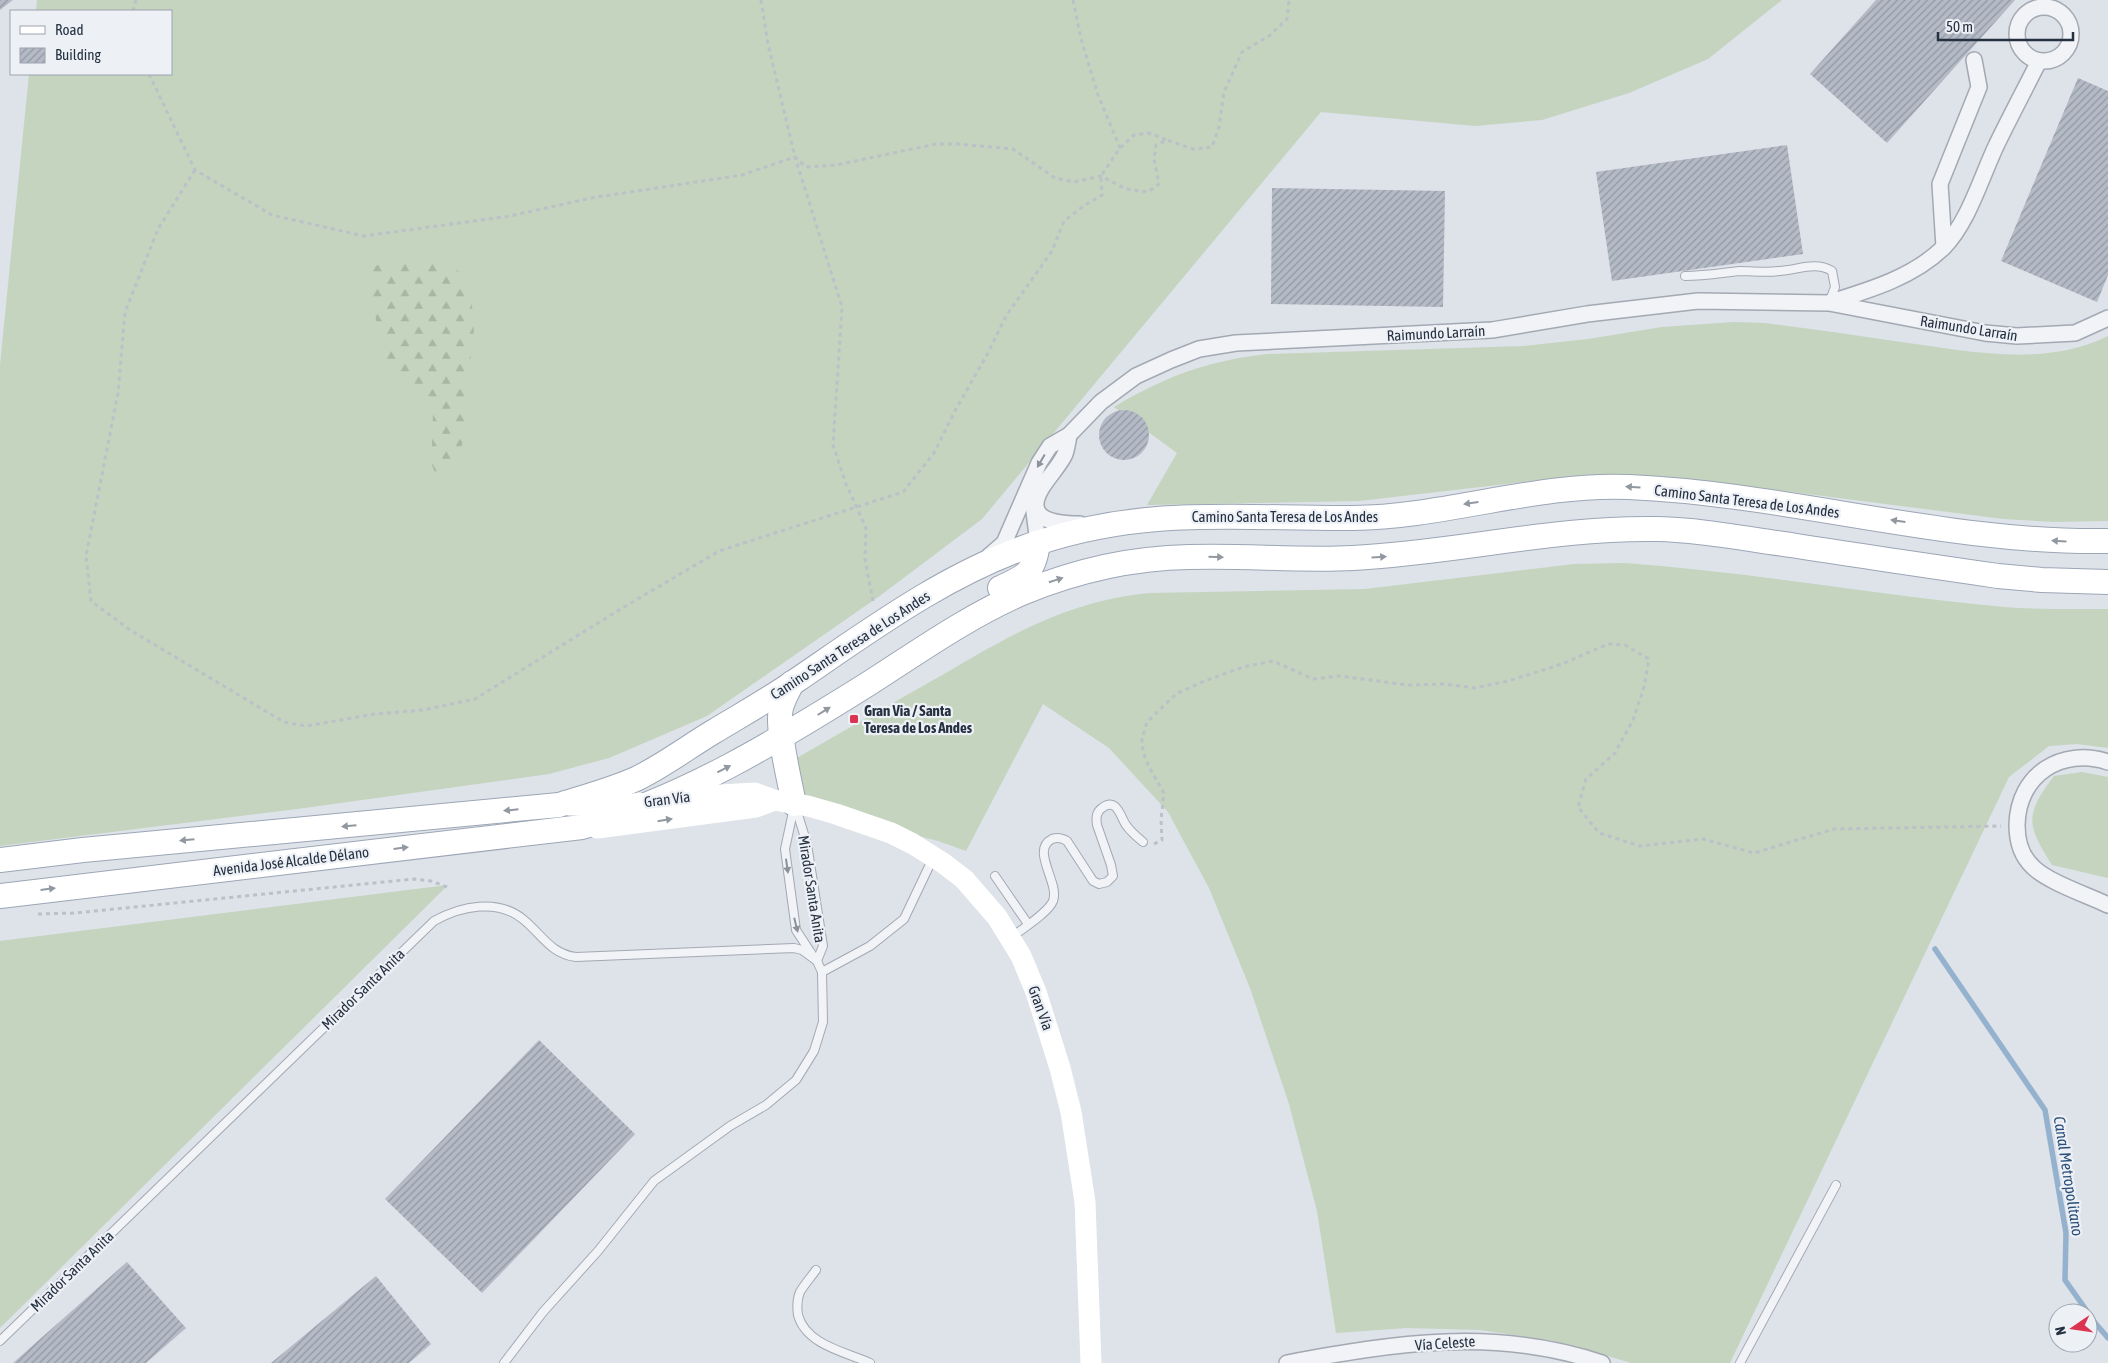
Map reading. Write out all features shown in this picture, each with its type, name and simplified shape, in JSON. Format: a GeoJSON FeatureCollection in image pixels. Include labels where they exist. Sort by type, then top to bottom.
{"type":"FeatureCollection","features":[{"type":"Feature","properties":{"kind":"main road","name":"Camino Santa Teresa de Los Andes"},"geometry":{"type":"LineString","coordinates":[[559,805],[606,791],[640,777],[792,683],[876,625],[972,570],[1038,543],[1109,524],[1142,519],[1185,516],[1360,518],[1421,512],[1569,489],[1627,487],[1703,492],[1996,536],[2078,542],[2108,541]]}},
{"type":"Feature","properties":{"kind":"main road"},"geometry":{"type":"LineString","coordinates":[[582,827],[624,815],[665,798],[783,737],[966,622],[1023,593],[1084,572],[1151,559],[1202,556],[1302,560],[1352,558],[1450,550],[1552,534],[1659,529],[1712,534],[1998,576],[2042,580],[2108,582]]}},
{"type":"Feature","properties":{"kind":"main road"},"geometry":{"type":"LineString","coordinates":[[868,683],[904,645],[925,628],[951,612],[1024,577],[1032,569],[1038,543]]}},
{"type":"Feature","properties":{"kind":"main road"},"geometry":{"type":"LineString","coordinates":[[784,802],[783,737],[780,709],[792,683]]}},
{"type":"Feature","properties":{"kind":"main road","name":"Gran Vía"},"geometry":{"type":"LineString","coordinates":[[559,805],[621,806],[665,798],[755,793],[784,802],[827,811],[891,833],[934,856],[964,879],[981,897],[1011,938],[1021,956],[1049,1030],[1071,1112],[1085,1202],[1091,1363]]}},
{"type":"Feature","properties":{"kind":"main road","name":"Gran Vía"},"geometry":{"type":"LineString","coordinates":[[582,827],[603,828],[784,802]]}},
{"type":"Feature","properties":{"kind":"main road","name":"Avenida José Alcalde Délano"},"geometry":{"type":"LineString","coordinates":[[0,860],[83,850],[559,805]]}},
{"type":"Feature","properties":{"kind":"main road","name":"Avenida José Alcalde Délano"},"geometry":{"type":"LineString","coordinates":[[0,896],[582,827]]}},
{"type":"Feature","properties":{"kind":"street"},"geometry":{"type":"LineString","coordinates":[[1944,247],[1940,184],[1979,87],[1974,60]]}},
{"type":"Feature","properties":{"kind":"street","name":"Raimundo Larraín"},"geometry":{"type":"LineString","coordinates":[[1829,303],[1864,292],[1899,277],[1932,257],[1944,247],[1959,228],[1996,146],[2040,61]]}},
{"type":"Feature","properties":{"kind":"street","name":"Raimundo Larraín"},"geometry":{"type":"LineString","coordinates":[[972,570],[1004,543],[1039,463],[1050,446],[1069,435],[1101,402],[1136,376],[1199,349],[1236,343],[1492,330],[1587,314],[1698,301],[1829,303],[1985,333],[2017,336],[2075,333],[2108,318]]}},
{"type":"Feature","properties":{"kind":"street","name":"Raimundo Larraín"},"geometry":{"type":"LineString","coordinates":[[1038,543],[1033,504],[1041,488],[1065,454],[1069,435]]}},
{"type":"Feature","properties":{"kind":"street"},"geometry":{"type":"LineString","coordinates":[[1041,488],[1037,502],[1038,510],[1048,522],[1063,525],[1109,524]]}},
{"type":"Feature","properties":{"kind":"street"},"geometry":{"type":"LineString","coordinates":[[2108,762],[2079,757],[2068,758],[2047,767],[2030,784],[2023,796],[2017,815],[2017,826],[2022,851],[2032,866],[2048,877],[2108,905]]}},
{"type":"Feature","properties":{"kind":"street","name":"Vía Celeste"},"geometry":{"type":"LineString","coordinates":[[1287,1363],[1334,1354],[1426,1343],[1476,1340],[1539,1346],[1602,1363]]}},
{"type":"Feature","properties":{"kind":"lane"},"geometry":{"type":"LineString","coordinates":[[1685,276],[1740,272],[1779,272],[1812,266],[1824,266],[1832,271],[1835,287],[1829,303]]}},
{"type":"Feature","properties":{"kind":"lane","name":"Mirador Santa Anita"},"geometry":{"type":"LineString","coordinates":[[784,802],[807,844],[823,946],[817,962]]}},
{"type":"Feature","properties":{"kind":"lane","name":"Mirador Santa Anita"},"geometry":{"type":"LineString","coordinates":[[504,1363],[542,1312],[598,1251],[654,1181],[730,1126],[766,1105],[796,1080],[814,1051],[823,1022],[822,972],[796,930],[785,849],[784,802]]}},
{"type":"Feature","properties":{"kind":"lane"},"geometry":{"type":"LineString","coordinates":[[1011,938],[1053,902],[1055,892],[1044,858],[1044,849],[1046,844],[1053,838],[1062,838],[1067,841],[1093,880],[1099,884],[1107,882],[1113,876],[1096,819],[1100,809],[1107,805],[1114,805],[1120,809],[1126,824],[1143,842]]}},
{"type":"Feature","properties":{"kind":"lane"},"geometry":{"type":"LineString","coordinates":[[822,972],[870,946],[904,919],[934,856]]}},
{"type":"Feature","properties":{"kind":"lane"},"geometry":{"type":"LineString","coordinates":[[996,876],[1028,924]]}},
{"type":"Feature","properties":{"kind":"lane","name":"Mirador Santa Anita"},"geometry":{"type":"LineString","coordinates":[[0,1341],[434,921],[450,912],[472,906],[502,909],[525,920],[555,951],[565,956],[610,956],[794,948],[802,950],[817,962]]}},
{"type":"Feature","properties":{"kind":"lane"},"geometry":{"type":"LineString","coordinates":[[1740,1363],[1836,1185]]}},
{"type":"Feature","properties":{"kind":"lane"},"geometry":{"type":"LineString","coordinates":[[816,1270],[800,1293],[798,1302],[797,1310],[804,1328],[818,1341],[870,1363]]}},
{"type":"Feature","properties":{"kind":"path"},"geometry":{"type":"LineString","coordinates":[[761,0],[768,44],[795,157],[842,307],[833,445],[846,484],[866,528],[866,560],[873,600]]}},
{"type":"Feature","properties":{"kind":"path"},"geometry":{"type":"LineString","coordinates":[[1073,0],[1081,39],[1098,95],[1120,148]]}},
{"type":"Feature","properties":{"kind":"path"},"geometry":{"type":"LineString","coordinates":[[195,170],[158,229],[124,312],[118,393],[86,556],[91,601],[130,630],[284,722],[306,726],[375,714],[423,710],[475,699],[618,610],[719,551],[903,492],[934,453],[1006,316],[1052,251],[1064,221],[1102,195],[1101,176],[1120,148],[1134,135],[1149,133],[1193,148],[1212,147],[1219,127],[1224,92],[1242,52],[1269,36],[1287,19],[1289,0]]}},
{"type":"Feature","properties":{"kind":"path"},"geometry":{"type":"LineString","coordinates":[[149,75],[195,170],[272,214],[364,236],[510,216],[591,198],[742,175],[795,157]]}},
{"type":"Feature","properties":{"kind":"path"},"geometry":{"type":"LineString","coordinates":[[795,157],[806,166],[836,164],[936,144],[1013,149],[1055,178],[1074,182],[1101,176],[1126,189],[1148,192],[1159,184],[1154,159],[1156,145],[1166,140]]}},
{"type":"Feature","properties":{"kind":"path"},"geometry":{"type":"LineString","coordinates":[[1143,842],[1156,844],[1162,840],[1161,820],[1164,793],[1143,752],[1142,739],[1147,722],[1176,694],[1202,682],[1243,667],[1273,661],[1313,679],[1340,676],[1408,684],[1445,684],[1475,688],[1508,681],[1562,664],[1608,644],[1625,645],[1649,659],[1644,687],[1633,720],[1615,753],[1586,779],[1578,807],[1599,833],[1640,846],[1703,839],[1754,853],[1834,828],[2017,826]]}},
{"type":"Feature","properties":{"kind":"path"},"geometry":{"type":"LineString","coordinates":[[37,914],[76,913],[414,879],[431,881],[447,887]]}},
{"type":"Feature","properties":{"kind":"green space"},"geometry":{"type":"Polygon","coordinates":[[[37,0],[1782,0],[1708,59],[1629,93],[1542,120],[1475,126],[1321,112],[982,519],[881,595],[707,716],[609,758],[549,774],[297,809],[0,846],[0,365],[29,75],[172,75],[172,10],[36,10],[37,0]]]}},
{"type":"Feature","properties":{"kind":"green space"},"geometry":{"type":"Polygon","coordinates":[[[392,259],[422,259],[465,273],[471,294],[474,328],[467,392],[468,422],[455,471],[436,475],[430,460],[433,412],[419,393],[388,369],[376,320],[368,269],[392,259]]]}},
{"type":"Feature","properties":{"kind":"green space"},"geometry":{"type":"Polygon","coordinates":[[[1734,322],[1765,323],[1953,349],[2006,354],[2058,352],[2083,346],[2108,336],[2108,521],[2055,522],[2003,519],[1705,481],[1627,475],[1568,477],[1359,501],[1147,505],[1177,453],[1114,407],[1169,378],[1206,366],[1245,357],[1267,354],[1524,346],[1588,339],[1662,327],[1734,322]]]}},
{"type":"Feature","properties":{"kind":"green space"},"geometry":{"type":"Polygon","coordinates":[[[1625,563],[1718,572],[1994,606],[2037,609],[2108,609],[2108,748],[2077,744],[2049,746],[2009,777],[1730,1363],[1631,1363],[1548,1340],[1480,1330],[1407,1328],[1336,1333],[1317,1211],[1289,1104],[1250,988],[1209,888],[1168,812],[1109,748],[1043,704],[966,851],[938,841],[800,805],[795,759],[1013,635],[1038,623],[1091,604],[1120,597],[1150,593],[1365,589],[1574,564],[1625,563]]]}},
{"type":"Feature","properties":{"kind":"green space"},"geometry":{"type":"Polygon","coordinates":[[[2082,772],[2108,777],[2108,878],[2052,865],[2037,840],[2034,829],[2032,820],[2034,810],[2038,800],[2054,776],[2082,772]]]}},
{"type":"Feature","properties":{"kind":"green space"},"geometry":{"type":"Polygon","coordinates":[[[448,885],[0,1328],[0,941],[448,885]]]}},
{"type":"Feature","properties":{"kind":"building"},"geometry":{"type":"Polygon","coordinates":[[[0,0],[13,0],[0,10],[0,0]]]}},
{"type":"Feature","properties":{"kind":"building"},"geometry":{"type":"Polygon","coordinates":[[[1876,0],[2015,0],[1887,143],[1810,74],[1876,0]]]}},
{"type":"Feature","properties":{"kind":"building"},"geometry":{"type":"Polygon","coordinates":[[[2078,78],[2108,91],[2108,275],[2097,302],[2001,261],[2078,78]]]}},
{"type":"Feature","properties":{"kind":"building"},"geometry":{"type":"Polygon","coordinates":[[[1787,145],[1803,254],[1612,281],[1596,172],[1787,145]]]}},
{"type":"Feature","properties":{"kind":"building"},"geometry":{"type":"Polygon","coordinates":[[[1272,188],[1445,191],[1443,307],[1271,304],[1272,188]]]}},
{"type":"Feature","properties":{"kind":"building"},"geometry":{"type":"Polygon","coordinates":[[[1124,410],[1134,412],[1142,417],[1147,425],[1149,435],[1147,445],[1142,453],[1134,458],[1124,460],[1114,458],[1106,453],[1101,445],[1099,435],[1101,425],[1106,417],[1114,412],[1124,410]]]}},
{"type":"Feature","properties":{"kind":"building"},"geometry":{"type":"Polygon","coordinates":[[[539,1040],[635,1134],[482,1293],[385,1199],[539,1040]]]}},
{"type":"Feature","properties":{"kind":"building"},"geometry":{"type":"Polygon","coordinates":[[[127,1262],[186,1328],[146,1363],[13,1363],[127,1262]]]}},
{"type":"Feature","properties":{"kind":"building"},"geometry":{"type":"Polygon","coordinates":[[[376,1276],[431,1344],[409,1363],[271,1363],[376,1276]]]}},
{"type":"Feature","properties":{"kind":"waterway","name":"Canal Metropolitano"},"geometry":{"type":"LineString","coordinates":[[1935,949],[2045,1110],[2066,1233],[2065,1280],[2108,1338]]}},
{"type":"Feature","properties":{"kind":"place","name":"Gran Via / Santa Teresa de Los Andes"},"geometry":{"type":"Point","coordinates":[854,719]}}]}
